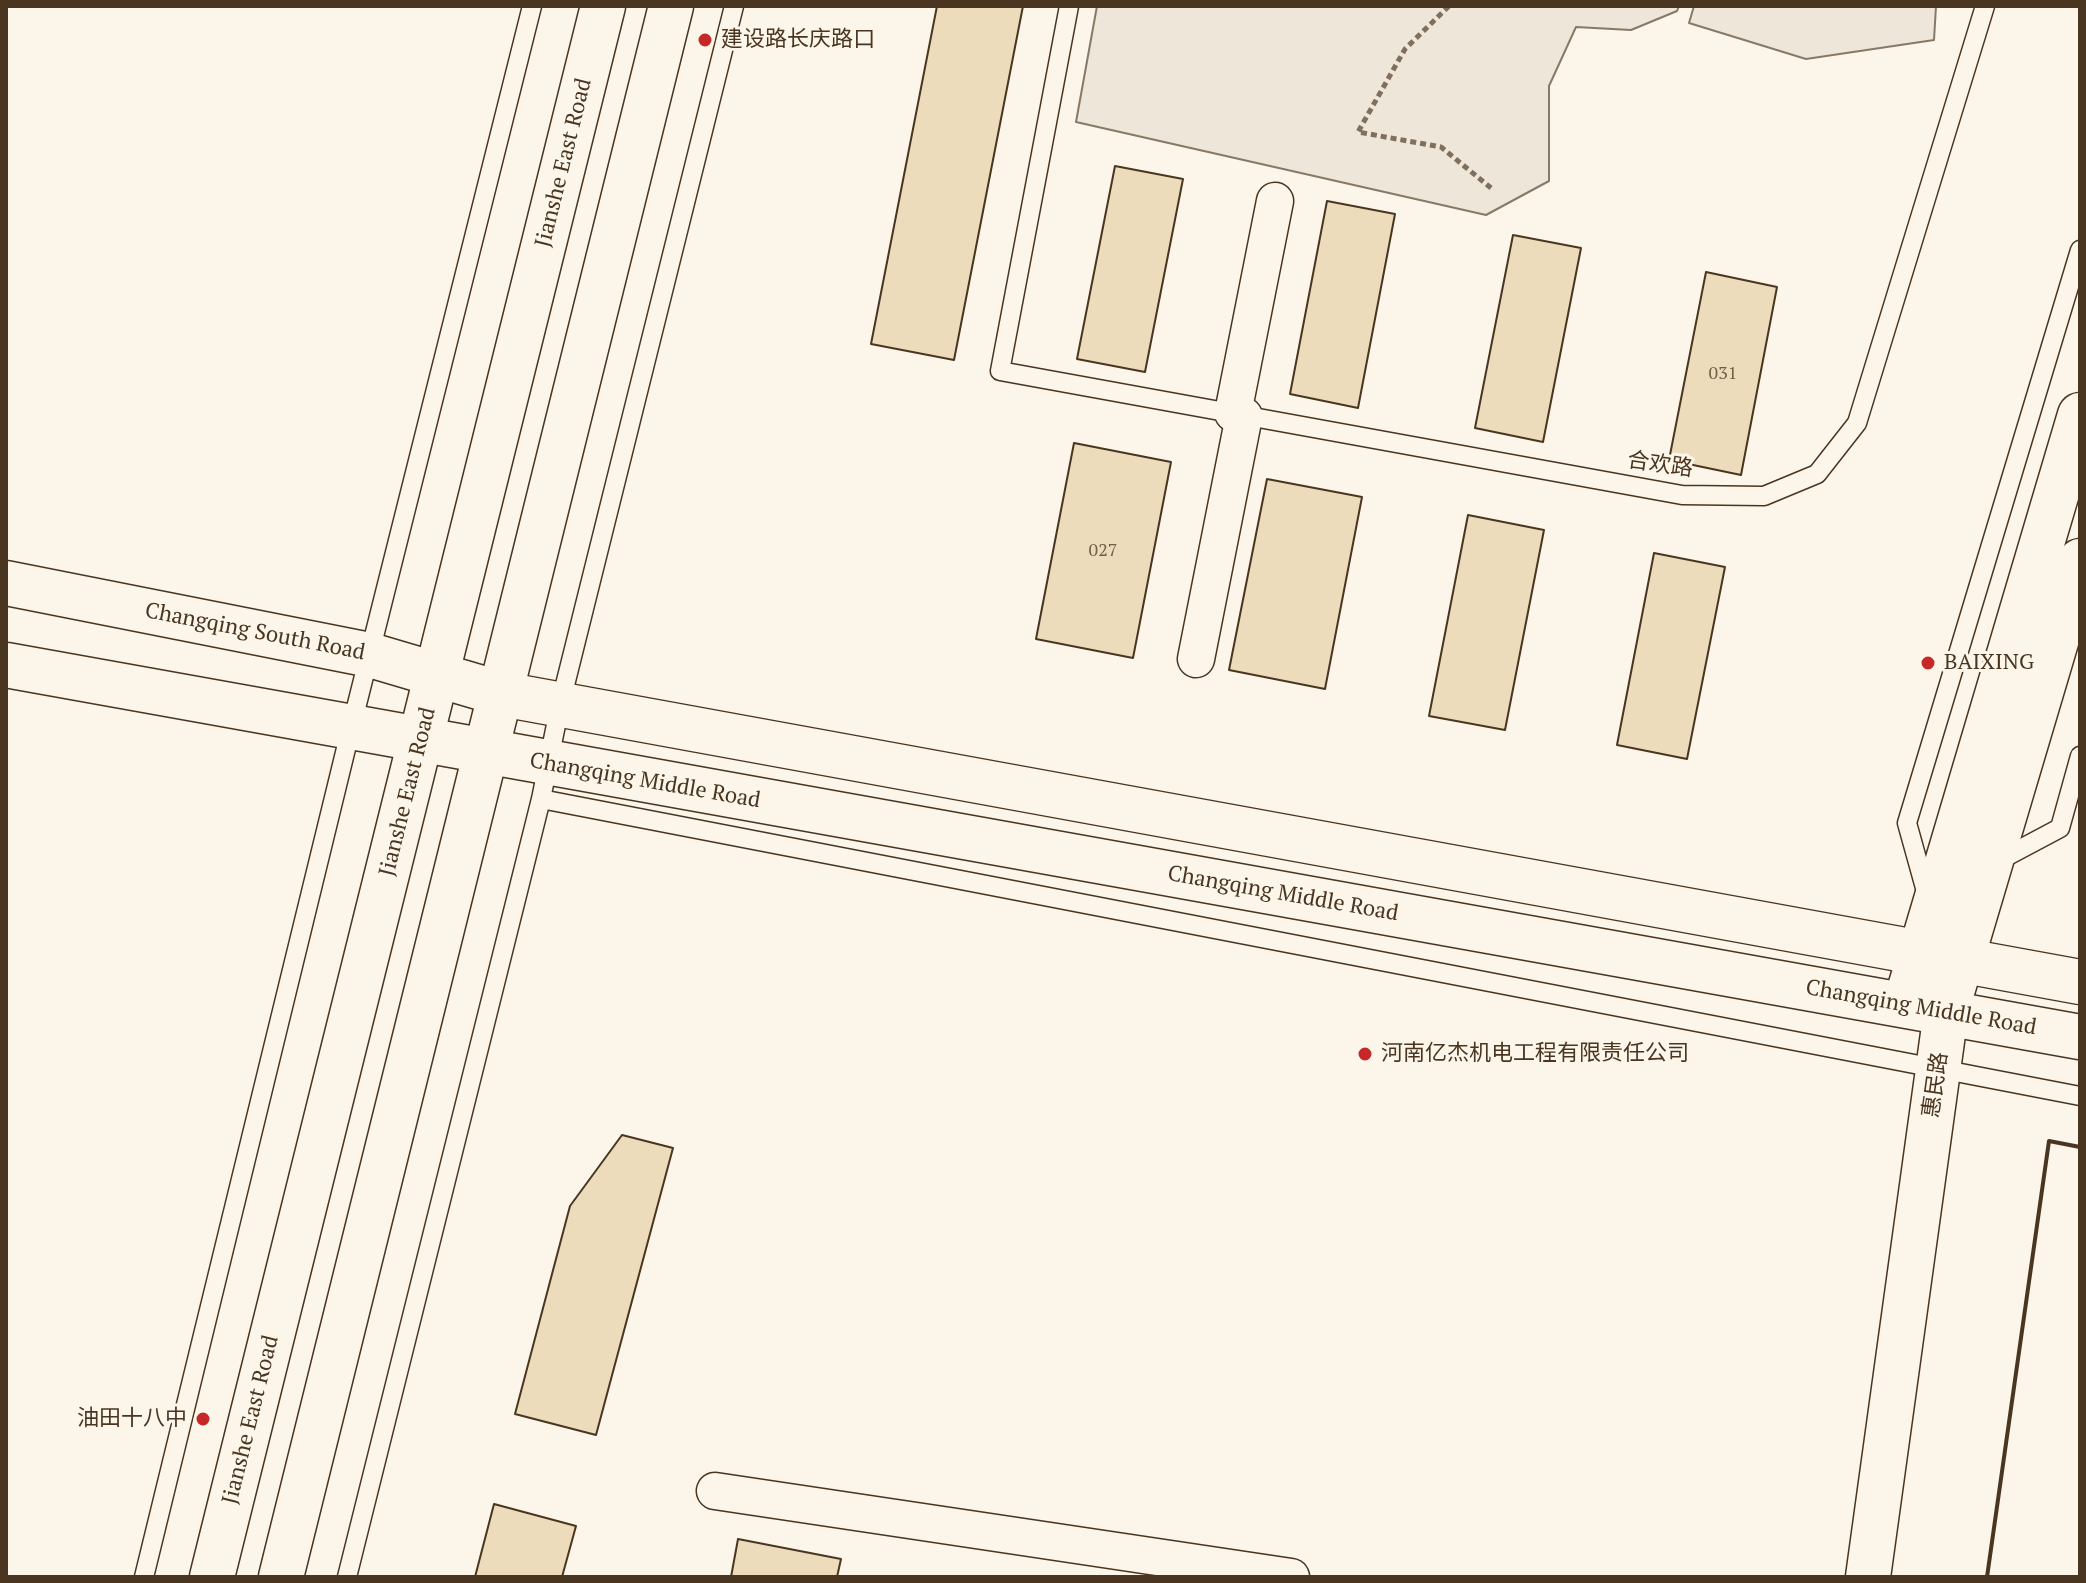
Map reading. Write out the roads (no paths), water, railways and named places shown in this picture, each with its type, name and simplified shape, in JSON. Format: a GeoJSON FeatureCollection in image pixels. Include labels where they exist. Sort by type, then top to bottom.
{"type":"FeatureCollection","features":[{"type":"Feature","properties":{"kind":"main road","name":"Jianshe East Road"},"geometry":{"type":"LineString","coordinates":[[212,1577],[603,6]]}},
{"type":"Feature","properties":{"kind":"main road"},"geometry":{"type":"LineString","coordinates":[[281,1577],[671,6]]}},
{"type":"Feature","properties":{"kind":"main road","name":"惠民路"},"geometry":{"type":"LineString","coordinates":[[1868,1577],[1938,1069],[1926,1009],[1939,942],[2080,415]]}},
{"type":"Feature","properties":{"kind":"main road","name":"惠民路"},"geometry":{"type":"LineString","coordinates":[[1939,942],[1990,865],[2080,561]]}},
{"type":"Feature","properties":{"kind":"main road","name":"Changqing South Road"},"geometry":{"type":"LineString","coordinates":[[6,583],[370,655],[502,694]]}},
{"type":"Feature","properties":{"kind":"main road"},"geometry":{"type":"LineString","coordinates":[[6,665],[487,752]]}},
{"type":"Feature","properties":{"kind":"main road"},"geometry":{"type":"LineString","coordinates":[[502,694],[1939,942],[2080,982]]}},
{"type":"Feature","properties":{"kind":"main road","name":"Changqing Middle Road"},"geometry":{"type":"LineString","coordinates":[[487,752],[544,781],[2080,1037]]}},
{"type":"Feature","properties":{"kind":"street"},"geometry":{"type":"LineString","coordinates":[[1196,659],[1275,201]]}},
{"type":"Feature","properties":{"kind":"street"},"geometry":{"type":"LineString","coordinates":[[715,1491],[1291,1577]]}},
{"type":"Feature","properties":{"kind":"lane"},"geometry":{"type":"LineString","coordinates":[[144,1577],[351,728],[532,6]]}},
{"type":"Feature","properties":{"kind":"lane"},"geometry":{"type":"LineString","coordinates":[[347,1577],[734,6]]}},
{"type":"Feature","properties":{"kind":"lane","name":"合欢路"},"geometry":{"type":"LineString","coordinates":[[1069,6],[1000,371],[1682,495],[1764,496],[1817,474],[1857,423],[1985,6]]}},
{"type":"Feature","properties":{"kind":"lane"},"geometry":{"type":"LineString","coordinates":[[1939,942],[1907,823],[2080,250]]}},
{"type":"Feature","properties":{"kind":"lane"},"geometry":{"type":"LineString","coordinates":[[1990,865],[2060,828],[2080,756]]}},
{"type":"Feature","properties":{"kind":"lane"},"geometry":{"type":"LineString","coordinates":[[544,781],[2080,1096]]}},
{"type":"Feature","properties":{"kind":"place","name":"建设路长庆路口"},"geometry":{"type":"Point","coordinates":[705,40]}},
{"type":"Feature","properties":{"kind":"place","name":"BAIXING"},"geometry":{"type":"Point","coordinates":[1928,663]}},
{"type":"Feature","properties":{"kind":"place","name":"河南亿杰机电工程有限责任公司"},"geometry":{"type":"Point","coordinates":[1365,1054]}},
{"type":"Feature","properties":{"kind":"place","name":"油田十八中"},"geometry":{"type":"Point","coordinates":[203,1419]}}]}
